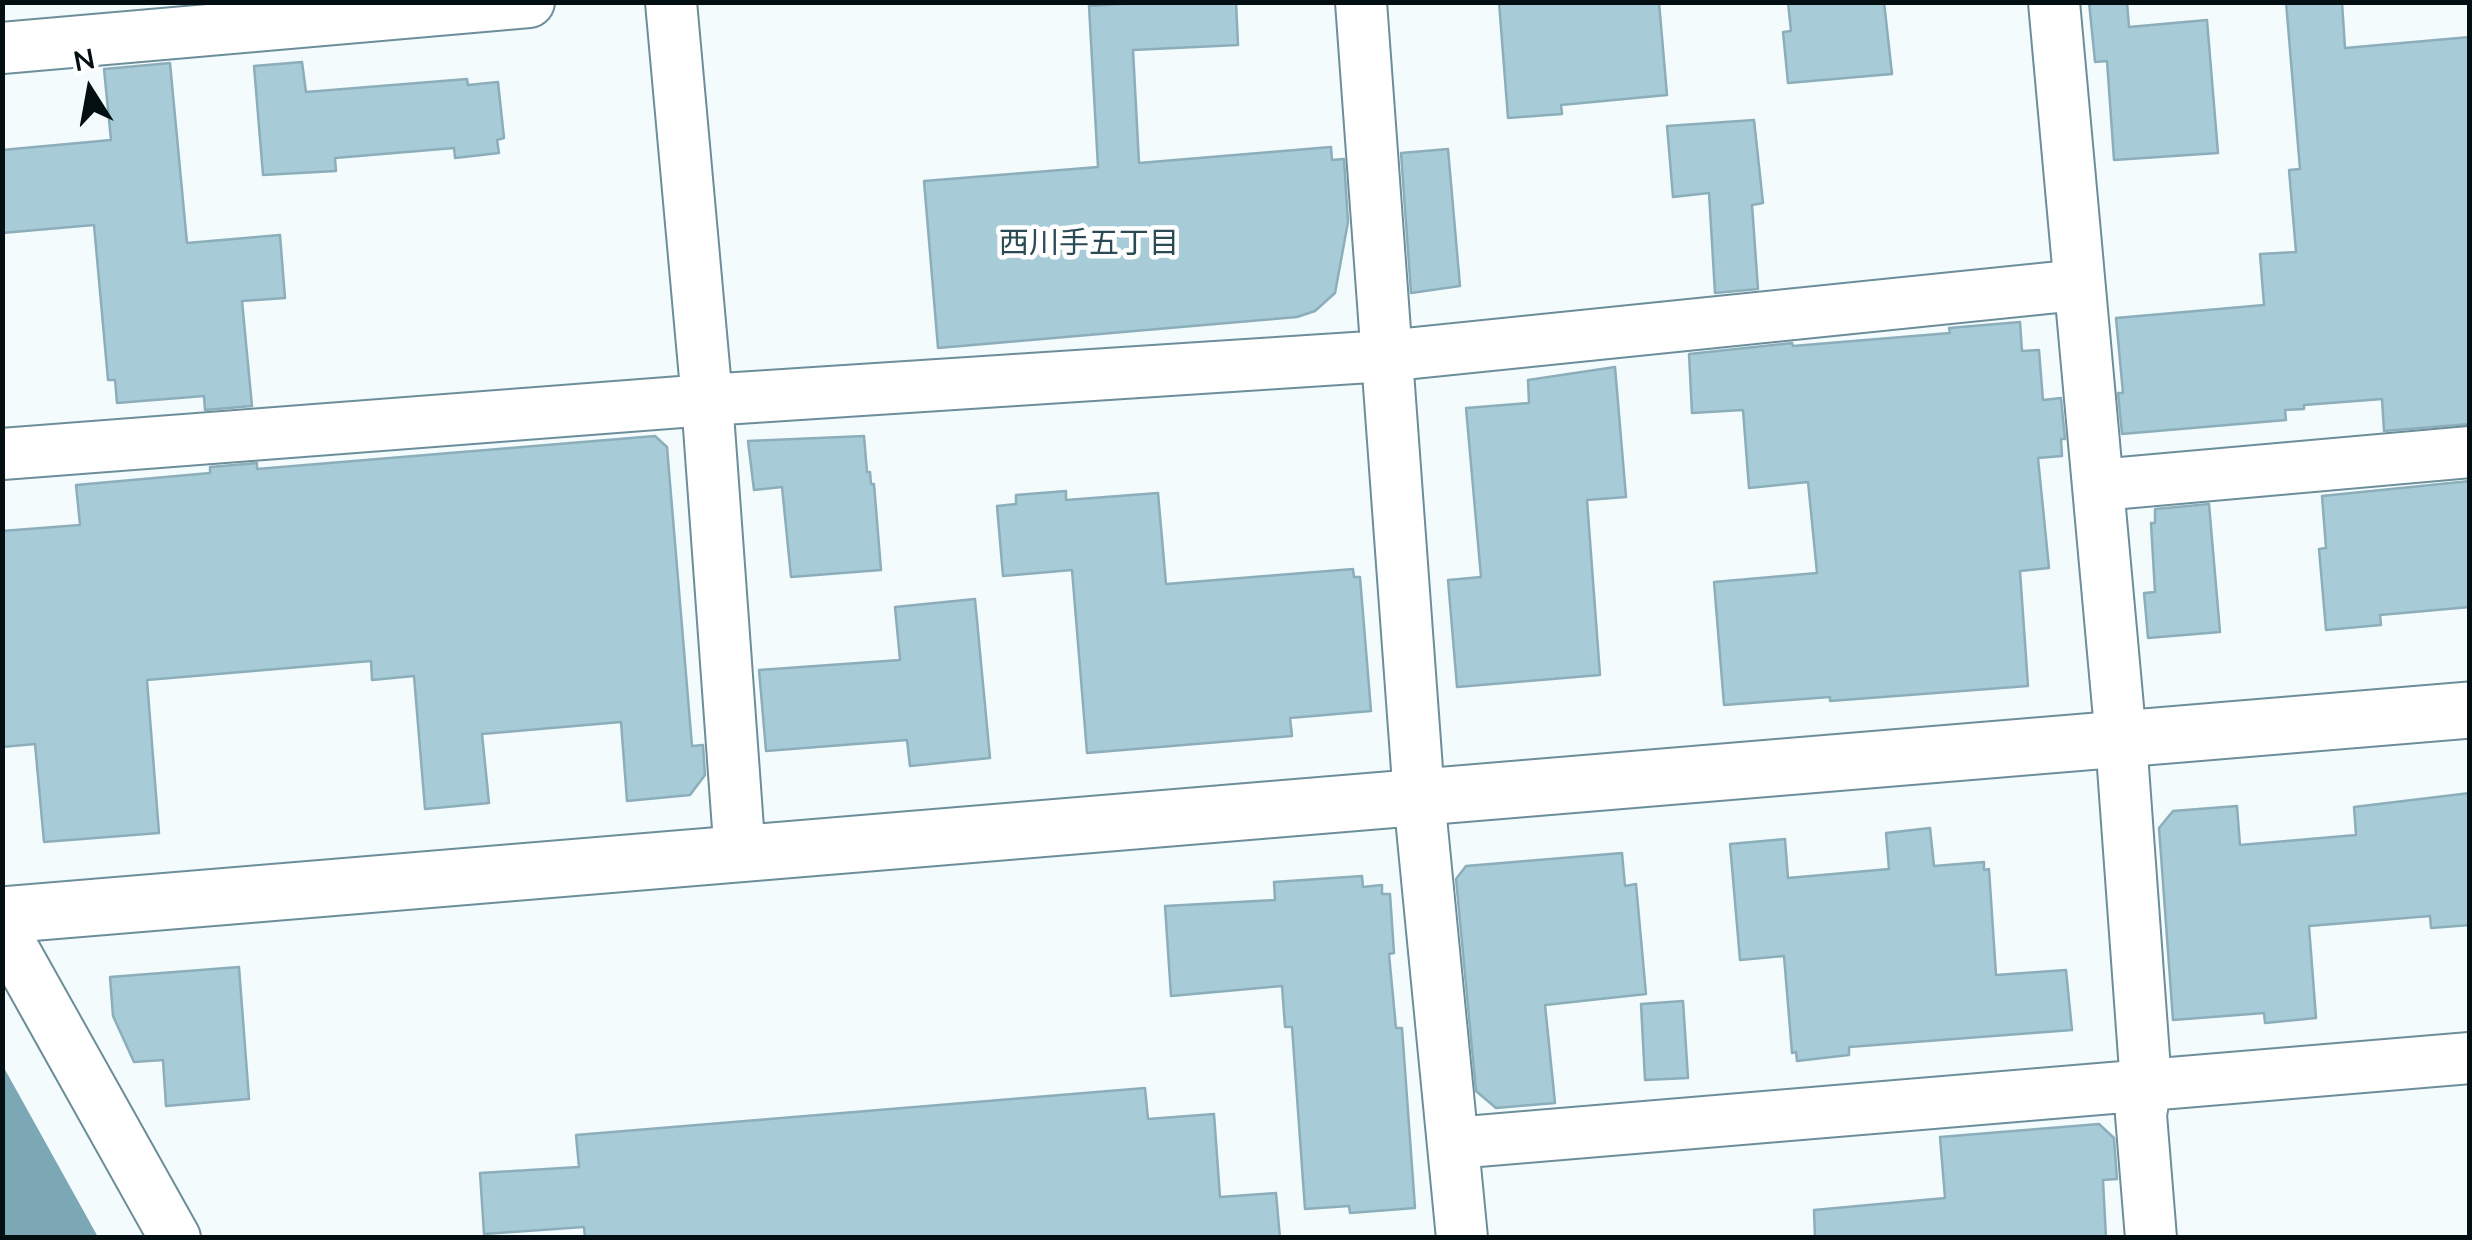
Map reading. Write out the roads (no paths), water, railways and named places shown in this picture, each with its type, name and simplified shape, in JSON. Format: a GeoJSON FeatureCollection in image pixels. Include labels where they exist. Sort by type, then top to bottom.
{"type":"FeatureCollection","features":[{"type":"Feature","properties":{"kind":"street"},"geometry":{"type":"LineString","coordinates":[[2,48],[529,2]]}},
{"type":"Feature","properties":{"kind":"street"},"geometry":{"type":"LineString","coordinates":[[671,2],[708,400],[740,856]]}},
{"type":"Feature","properties":{"kind":"street"},"geometry":{"type":"LineString","coordinates":[[1362,2],[1419,797],[1462,1238]]}},
{"type":"Feature","properties":{"kind":"street"},"geometry":{"type":"LineString","coordinates":[[2054,2],[2121,740],[2146,1084],[2141,1115],[2151,1238]]}},
{"type":"Feature","properties":{"kind":"street"},"geometry":{"type":"LineString","coordinates":[[2,454],[708,400],[1385,356],[2078,285]]}},
{"type":"Feature","properties":{"kind":"street"},"geometry":{"type":"LineString","coordinates":[[2099,486],[2470,452]]}},
{"type":"Feature","properties":{"kind":"street"},"geometry":{"type":"LineString","coordinates":[[2,915],[2470,710]]}},
{"type":"Feature","properties":{"kind":"street"},"geometry":{"type":"LineString","coordinates":[[2,929],[175,1238]]}},
{"type":"Feature","properties":{"kind":"street"},"geometry":{"type":"LineString","coordinates":[[1454,1143],[2470,1058]]}},
{"type":"Feature","properties":{"kind":"water"},"geometry":{"type":"Polygon","coordinates":[[[3,1066],[98,1237],[3,1237],[3,1066]]]}},
{"type":"Feature","properties":{"kind":"district","name":"西川手五丁目"},"geometry":{"type":"Point","coordinates":[1089,246]}}]}
